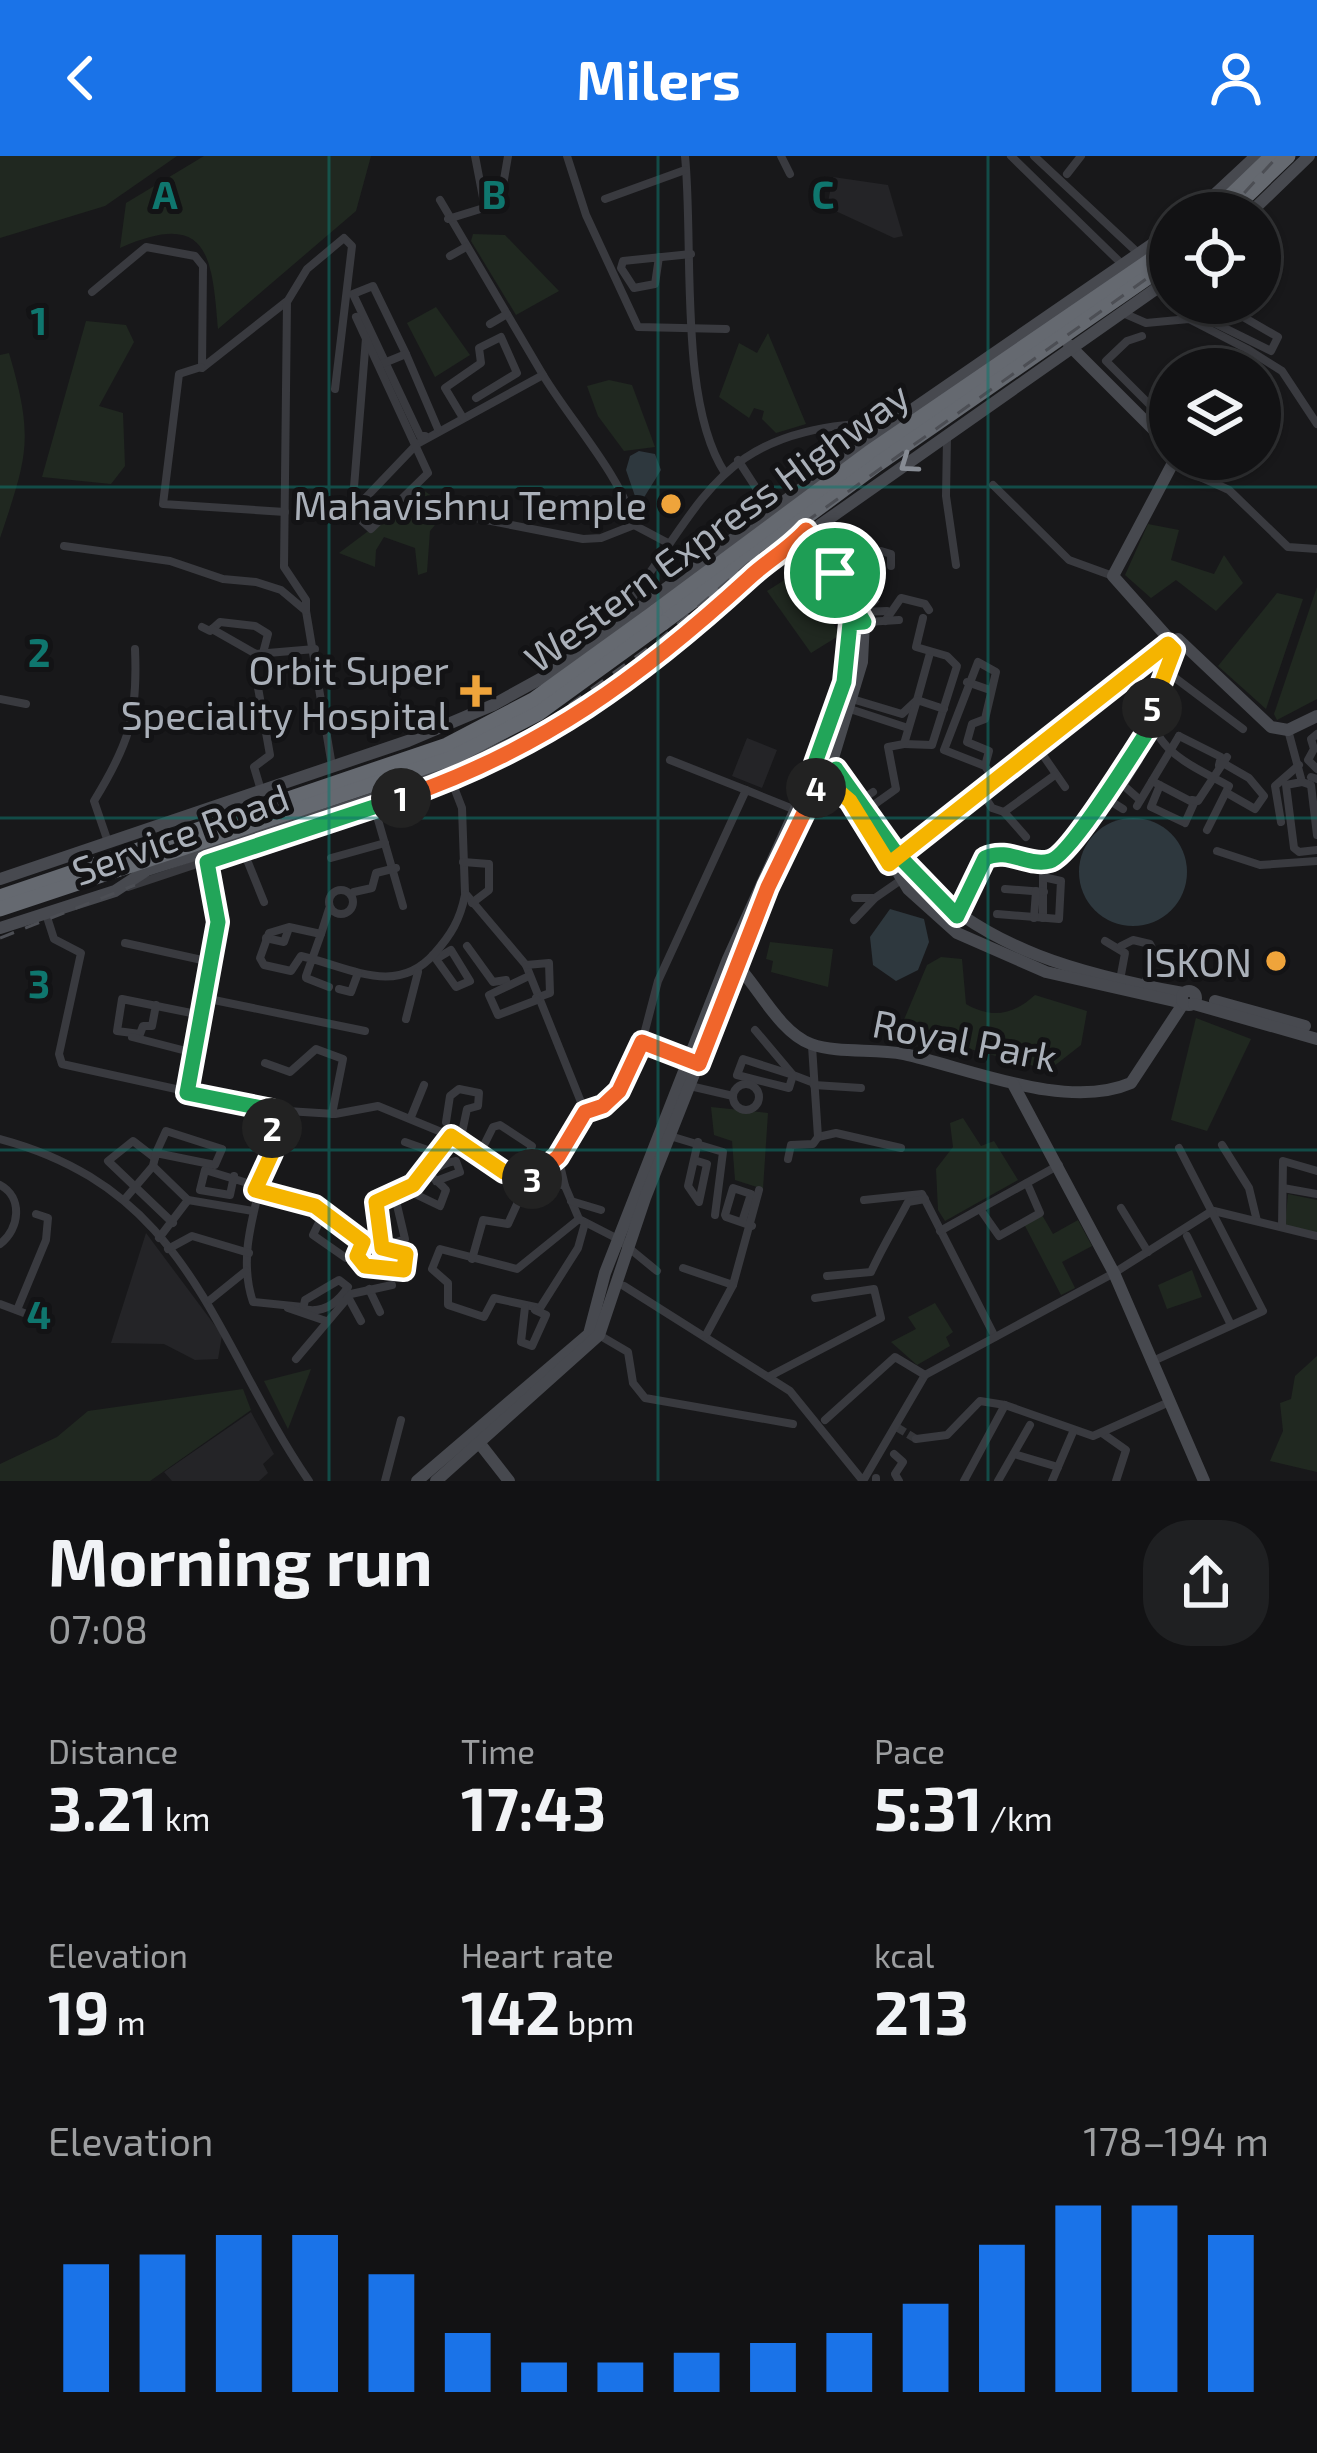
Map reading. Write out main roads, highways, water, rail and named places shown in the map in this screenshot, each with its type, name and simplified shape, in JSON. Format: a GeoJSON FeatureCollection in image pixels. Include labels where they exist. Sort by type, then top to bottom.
{"type":"FeatureCollection","features":[{"type":"Feature","properties":{"kind":"highway"},"geometry":{"type":"LineString","coordinates":[[1235,192],[1272,156]]}},
{"type":"Feature","properties":{"kind":"highway"},"geometry":{"type":"LineString","coordinates":[[1251,192],[1288,156]]}},
{"type":"Feature","properties":{"kind":"highway","name":"Western Express Highway"},"geometry":{"type":"LineString","coordinates":[[791,525],[1062,337],[1128,270],[1149,257]]}},
{"type":"Feature","properties":{"kind":"highway","name":"Western Express Highway"},"geometry":{"type":"LineString","coordinates":[[0,897],[447,746],[533,700],[1149,277]]}},
{"type":"Feature","properties":{"kind":"highway","name":"Western Express Highway"},"geometry":{"type":"LineString","coordinates":[[0,910],[452,758],[539,713],[659,617]]}},
{"type":"Feature","properties":{"kind":"main road"},"geometry":{"type":"LineString","coordinates":[[1272,192],[1309,156]]}},
{"type":"Feature","properties":{"kind":"main road"},"geometry":{"type":"LineString","coordinates":[[1216,192],[1251,158]]}},
{"type":"Feature","properties":{"kind":"main road"},"geometry":{"type":"LineString","coordinates":[[1144,259],[1149,254]]}},
{"type":"Feature","properties":{"kind":"main road"},"geometry":{"type":"LineString","coordinates":[[0,879],[260,787],[409,741],[550,673],[607,633],[791,525],[894,422],[1128,270]]}},
{"type":"Feature","properties":{"kind":"main road"},"geometry":{"type":"LineString","coordinates":[[815,545],[820,525],[947,436],[1062,337],[1123,313],[1149,294]]}},
{"type":"Feature","properties":{"kind":"main road"},"geometry":{"type":"LineString","coordinates":[[1062,337],[1133,399],[1149,419]]}},
{"type":"Feature","properties":{"kind":"main road"},"geometry":{"type":"LineString","coordinates":[[1164,480],[1113,576],[1173,645],[1271,727],[1288,730],[1313,718]]}},
{"type":"Feature","properties":{"kind":"main road"},"geometry":{"type":"LineString","coordinates":[[733,962],[826,767],[851,704],[865,648],[861,614],[815,545],[791,525]]}},
{"type":"Feature","properties":{"kind":"main road"},"geometry":{"type":"LineString","coordinates":[[791,525],[861,614]]}},
{"type":"Feature","properties":{"kind":"main road","name":"Service Road"},"geometry":{"type":"LineString","coordinates":[[0,928],[115,891],[147,870],[206,857],[400,793],[528,735],[600,694],[747,580],[791,525]]}},
{"type":"Feature","properties":{"kind":"main road"},"geometry":{"type":"LineString","coordinates":[[417,1481],[599,1335],[623,1243],[793,808],[826,767],[861,614]]}},
{"type":"Feature","properties":{"kind":"main road"},"geometry":{"type":"LineString","coordinates":[[826,767],[867,800],[901,880],[949,914],[1028,951],[1188,1000]]}},
{"type":"Feature","properties":{"kind":"main road"},"geometry":{"type":"LineString","coordinates":[[826,767],[892,859],[980,946],[1046,972],[1312,1031]]}},
{"type":"Feature","properties":{"kind":"main road","name":"Royal Park"},"geometry":{"type":"LineString","coordinates":[[733,962],[782,1020],[812,1044],[900,1053],[1013,1084],[1082,1091],[1131,1083],[1188,1000]]}},
{"type":"Feature","properties":{"kind":"main road"},"geometry":{"type":"LineString","coordinates":[[623,1243],[690,1086],[694,1062]]}},
{"type":"Feature","properties":{"kind":"main road"},"geometry":{"type":"LineString","coordinates":[[1013,1084],[1060,1164],[1114,1273],[1204,1481]]}},
{"type":"Feature","properties":{"kind":"main road"},"geometry":{"type":"LineString","coordinates":[[436,1481],[589,1334],[612,1282]]}},
{"type":"Feature","properties":{"kind":"main road"},"geometry":{"type":"LineString","coordinates":[[476,1438],[509,1481]]}},
{"type":"Feature","properties":{"kind":"tunnel"},"geometry":{"type":"LineString","coordinates":[[871,604],[880,596]]}},
{"type":"Feature","properties":{"kind":"tunnel"},"geometry":{"type":"LineString","coordinates":[[898,1428],[916,1439]]}},
{"type":"Feature","properties":{"kind":"railway"},"geometry":{"type":"LineString","coordinates":[[1245,192],[1278,156]]}},
{"type":"Feature","properties":{"kind":"railway"},"geometry":{"type":"LineString","coordinates":[[325,817],[453,771],[536,729],[659,640],[755,558],[1149,277]]}},
{"type":"Feature","properties":{"kind":"railway"},"geometry":{"type":"LineString","coordinates":[[0,938],[135,885]]}},
{"type":"Feature","properties":{"kind":"place","name":"Mahavishnu Temple"},"geometry":{"type":"Point","coordinates":[671,504]}},
{"type":"Feature","properties":{"kind":"place","name":"Orbit Super Speciality Hospital"},"geometry":{"type":"Point","coordinates":[476,691]}},
{"type":"Feature","properties":{"kind":"place","name":"ISKON"},"geometry":{"type":"Point","coordinates":[1276,961]}}]}
